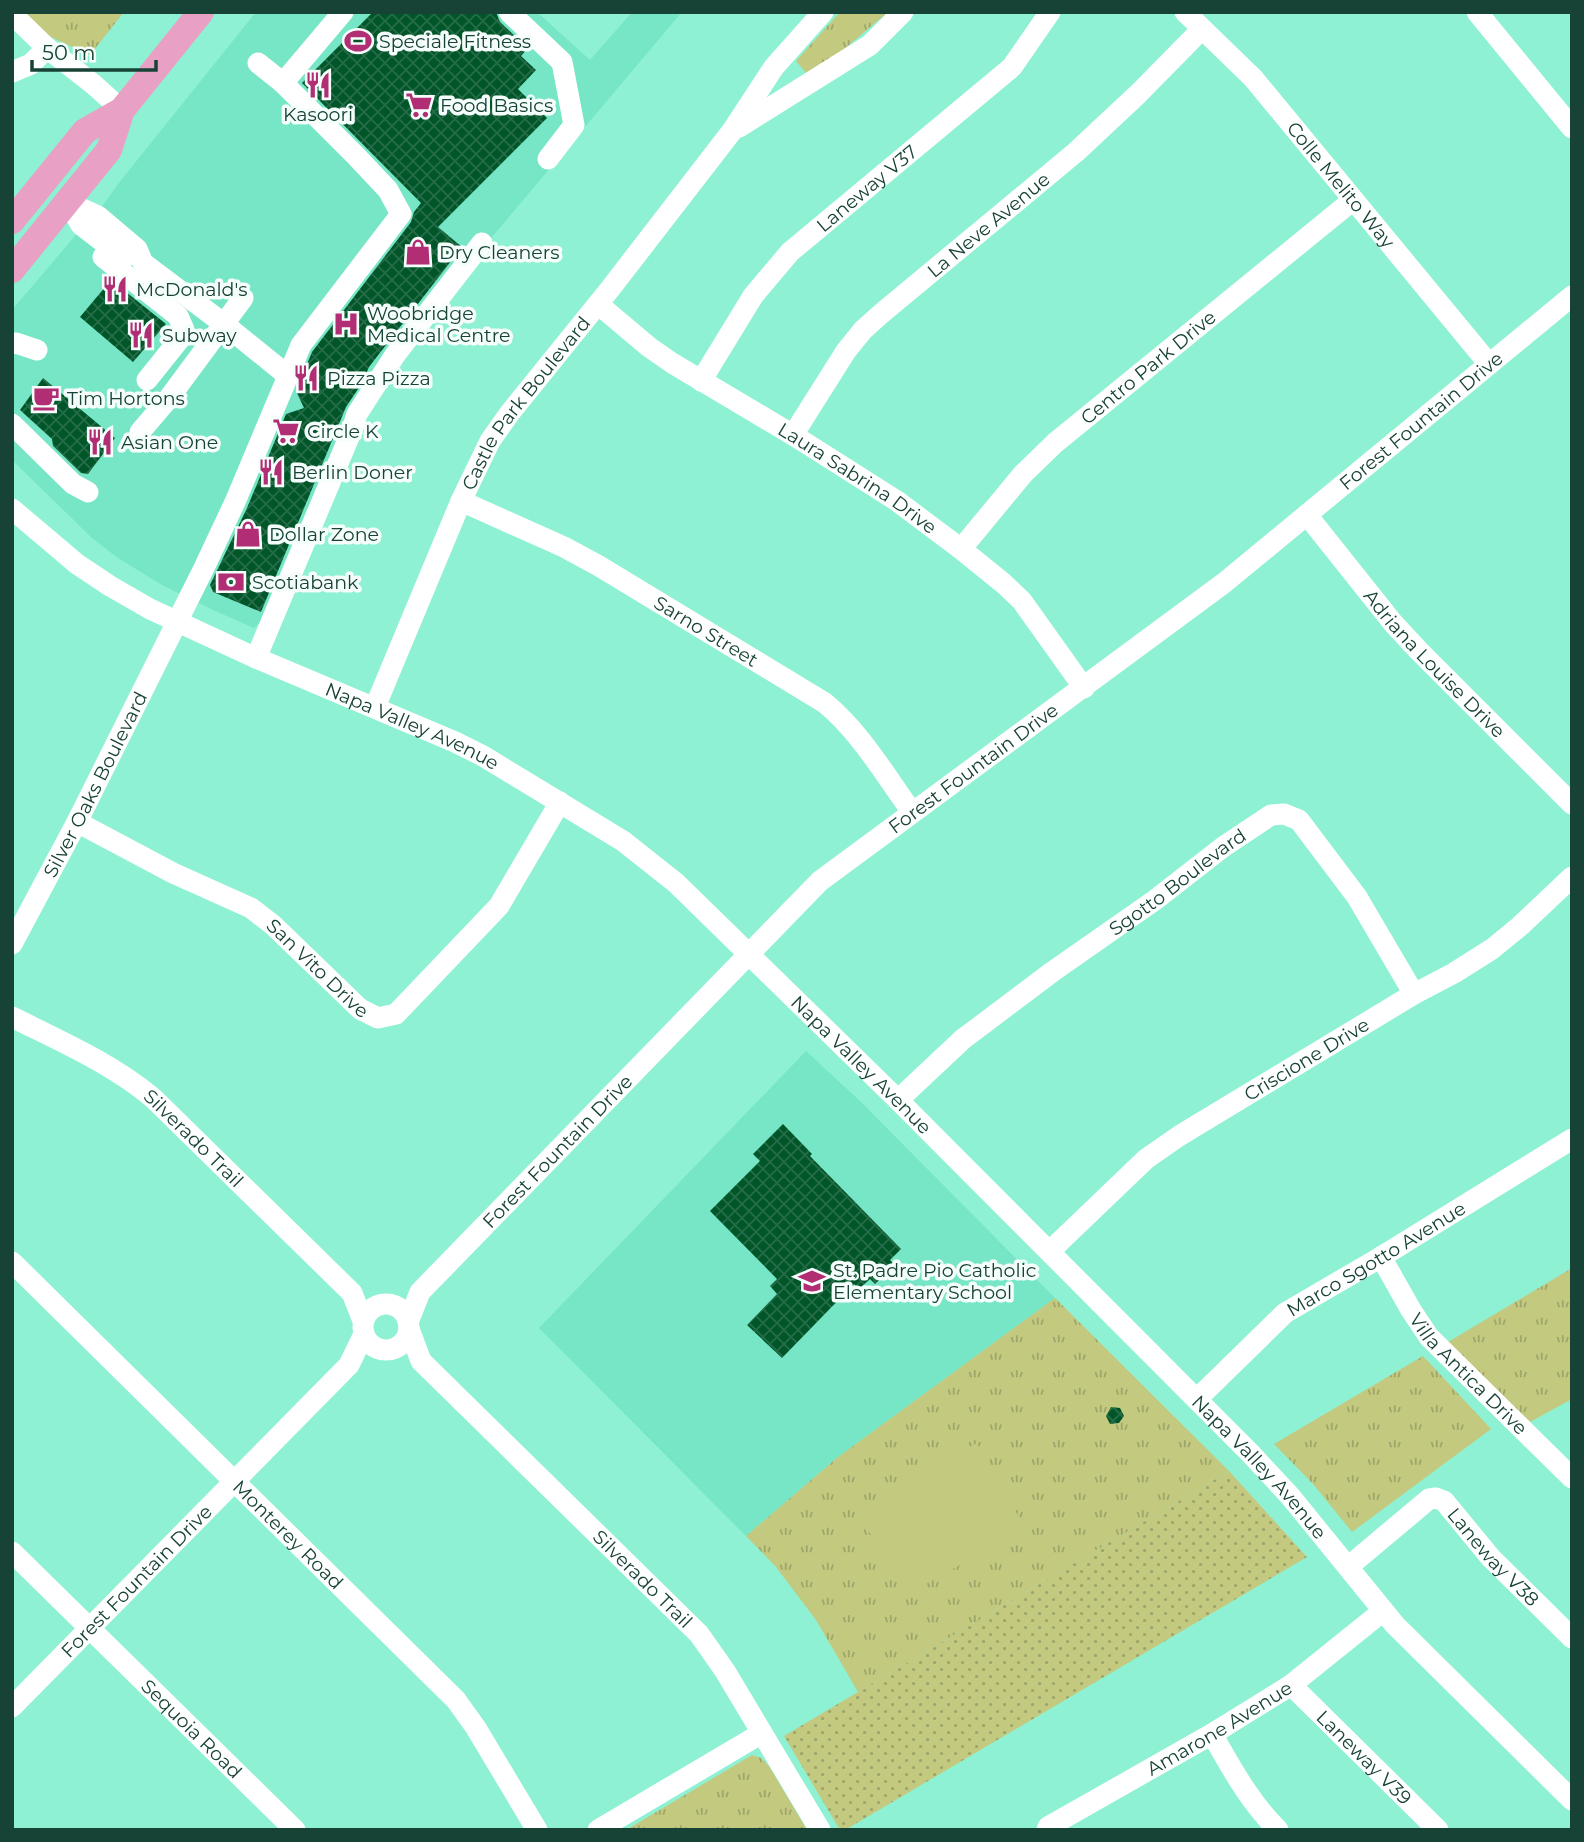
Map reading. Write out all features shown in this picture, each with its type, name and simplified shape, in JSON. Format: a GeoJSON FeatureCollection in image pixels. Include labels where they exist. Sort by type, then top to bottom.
{"type":"FeatureCollection","features":[{"type":"Feature","properties":{"kind":"main road"},"geometry":{"type":"LineString","coordinates":[[12,270],[109,150],[122,110],[201,12]]}},
{"type":"Feature","properties":{"kind":"main road"},"geometry":{"type":"LineString","coordinates":[[12,222],[85,131],[122,110]]}},
{"type":"Feature","properties":{"kind":"street"},"geometry":{"type":"LineString","coordinates":[[258,63],[283,83],[343,12]]}},
{"type":"Feature","properties":{"kind":"street"},"geometry":{"type":"LineString","coordinates":[[509,12],[562,62],[575,125],[548,159]]}},
{"type":"Feature","properties":{"kind":"street","name":"Castle Park Boulevard"},"geometry":{"type":"LineString","coordinates":[[375,707],[461,501],[490,441],[732,131],[774,67],[823,12]]}},
{"type":"Feature","properties":{"kind":"street","name":"Castle Park Boulevard"},"geometry":{"type":"LineString","coordinates":[[732,131],[870,45],[903,12]]}},
{"type":"Feature","properties":{"kind":"street","name":"Laneway V37"},"geometry":{"type":"LineString","coordinates":[[701,381],[753,296],[790,251],[1012,67],[1050,12]]}},
{"type":"Feature","properties":{"kind":"street","name":"Colle Melito Way"},"geometry":{"type":"LineString","coordinates":[[1185,12],[1253,78],[1489,364]]}},
{"type":"Feature","properties":{"kind":"street"},"geometry":{"type":"LineString","coordinates":[[1477,12],[1572,128]]}},
{"type":"Feature","properties":{"kind":"street"},"geometry":{"type":"LineString","coordinates":[[12,14],[47,48],[122,110]]}},
{"type":"Feature","properties":{"kind":"street","name":"La Neve Avenue"},"geometry":{"type":"LineString","coordinates":[[793,435],[846,351],[863,330],[1076,152],[1202,29]]}},
{"type":"Feature","properties":{"kind":"street"},"geometry":{"type":"LineString","coordinates":[[12,72],[31,64],[47,48]]}},
{"type":"Feature","properties":{"kind":"street","name":"Silver Oaks Boulevard"},"geometry":{"type":"LineString","coordinates":[[12,944],[77,822],[235,502],[301,345],[401,214],[388,191],[364,164],[283,83]]}},
{"type":"Feature","properties":{"kind":"street","name":"Centro Park Drive"},"geometry":{"type":"LineString","coordinates":[[961,549],[1023,474],[1055,443],[1353,200]]}},
{"type":"Feature","properties":{"kind":"street"},"geometry":{"type":"LineString","coordinates":[[67,202],[98,216],[137,250],[143,263],[287,376]]}},
{"type":"Feature","properties":{"kind":"street"},"geometry":{"type":"LineString","coordinates":[[256,657],[357,414],[395,355],[482,243]]}},
{"type":"Feature","properties":{"kind":"street"},"geometry":{"type":"LineString","coordinates":[[103,257],[178,316],[184,330],[183,335],[147,380]]}},
{"type":"Feature","properties":{"kind":"street","name":"Forest Fountain Drive"},"geometry":{"type":"LineString","coordinates":[[408,1325],[420,1292],[820,881],[1224,583],[1572,296]]}},
{"type":"Feature","properties":{"kind":"street"},"geometry":{"type":"LineString","coordinates":[[140,432],[169,398],[243,298]]}},
{"type":"Feature","properties":{"kind":"street","name":"Laura Sabrina Drive"},"geometry":{"type":"LineString","coordinates":[[598,304],[649,347],[897,501],[961,549],[1022,601],[1084,688]]}},
{"type":"Feature","properties":{"kind":"street"},"geometry":{"type":"LineString","coordinates":[[12,344],[37,350]]}},
{"type":"Feature","properties":{"kind":"street"},"geometry":{"type":"LineString","coordinates":[[12,424],[73,484],[88,492]]}},
{"type":"Feature","properties":{"kind":"street","name":"Sarno Street"},"geometry":{"type":"LineString","coordinates":[[461,501],[564,547],[599,566],[825,703],[856,733],[912,812]]}},
{"type":"Feature","properties":{"kind":"street","name":"Napa Valley Avenue"},"geometry":{"type":"LineString","coordinates":[[12,509],[77,564],[110,586],[177,622],[464,746],[623,841],[676,883],[1050,1251],[1271,1475],[1395,1625],[1572,1800]]}},
{"type":"Feature","properties":{"kind":"street","name":"Adriana Louise Drive"},"geometry":{"type":"LineString","coordinates":[[1307,515],[1411,642],[1572,804]]}},
{"type":"Feature","properties":{"kind":"street","name":"San Vito Drive"},"geometry":{"type":"LineString","coordinates":[[77,822],[173,873],[251,908],[273,925],[360,1009],[378,1018],[396,1014],[499,906],[560,802]]}},
{"type":"Feature","properties":{"kind":"street","name":"Sgotto Boulevard"},"geometry":{"type":"LineString","coordinates":[[898,1100],[963,1039],[1155,900],[1223,847],[1271,815],[1284,814],[1299,820],[1357,897],[1414,994]]}},
{"type":"Feature","properties":{"kind":"street","name":"Criscione Drive"},"geometry":{"type":"LineString","coordinates":[[1050,1251],[1146,1159],[1179,1136],[1492,949],[1572,877]]}},
{"type":"Feature","properties":{"kind":"street","name":"Silverado Trail"},"geometry":{"type":"LineString","coordinates":[[12,1017],[136,1084],[352,1293],[386,1304]]}},
{"type":"Feature","properties":{"kind":"street","name":"Marco Sgotto Avenue"},"geometry":{"type":"LineString","coordinates":[[1196,1399],[1285,1314],[1572,1139]]}},
{"type":"Feature","properties":{"kind":"street","name":"Villa Antica Drive"},"geometry":{"type":"LineString","coordinates":[[1381,1257],[1429,1337],[1572,1478]]}},
{"type":"Feature","properties":{"kind":"street","name":"Monterey Road"},"geometry":{"type":"LineString","coordinates":[[12,1262],[456,1700],[477,1728],[537,1830]]}},
{"type":"Feature","properties":{"kind":"street","name":"Forest Fountain Drive"},"geometry":{"type":"LineString","coordinates":[[386,1304],[420,1292]]}},
{"type":"Feature","properties":{"kind":"street","name":"Silverado Trail"},"geometry":{"type":"LineString","coordinates":[[352,1293],[363,1328]]}},
{"type":"Feature","properties":{"kind":"street"},"geometry":{"type":"LineString","coordinates":[[386,1304],[401,1310],[408,1325],[403,1343],[397,1348],[386,1350],[370,1344],[363,1328],[370,1310],[386,1304]]}},
{"type":"Feature","properties":{"kind":"street","name":"Silverado Trail"},"geometry":{"type":"LineString","coordinates":[[408,1325],[421,1361],[699,1634],[725,1671],[820,1830]]}},
{"type":"Feature","properties":{"kind":"street","name":"Forest Fountain Drive"},"geometry":{"type":"LineString","coordinates":[[349,1365],[363,1328]]}},
{"type":"Feature","properties":{"kind":"street","name":"Forest Fountain Drive"},"geometry":{"type":"LineString","coordinates":[[12,1707],[349,1365],[386,1350]]}},
{"type":"Feature","properties":{"kind":"street","name":"Silverado Trail"},"geometry":{"type":"LineString","coordinates":[[386,1350],[421,1361]]}},
{"type":"Feature","properties":{"kind":"street","name":"Laneway V38"},"geometry":{"type":"LineString","coordinates":[[1348,1567],[1429,1499],[1436,1498],[1444,1501],[1490,1558],[1572,1638]]}},
{"type":"Feature","properties":{"kind":"street","name":"Sequoia Road"},"geometry":{"type":"LineString","coordinates":[[12,1552],[295,1830]]}},
{"type":"Feature","properties":{"kind":"street","name":"Amarone Avenue"},"geometry":{"type":"LineString","coordinates":[[1047,1830],[1291,1685],[1383,1611]]}},
{"type":"Feature","properties":{"kind":"street","name":"Laneway V39"},"geometry":{"type":"LineString","coordinates":[[1291,1685],[1438,1830]]}},
{"type":"Feature","properties":{"kind":"street"},"geometry":{"type":"LineString","coordinates":[[598,1830],[762,1733]]}},
{"type":"Feature","properties":{"kind":"street"},"geometry":{"type":"LineString","coordinates":[[1212,1734],[1247,1795],[1278,1830]]}},
{"type":"Feature","properties":{"kind":"shaded area"},"geometry":{"type":"Polygon","coordinates":[[[256,12],[537,12],[590,60],[632,12],[682,12],[394,353],[261,621],[254,628],[162,585],[118,558],[92,538],[12,460],[12,310],[101,208],[256,12]]]}},
{"type":"Feature","properties":{"kind":"shaded area","name":"St. Padre Pio Catholic Elementary School"},"geometry":{"type":"Polygon","coordinates":[[[806,1051],[861,1102],[1055,1298],[838,1457],[746,1536],[539,1328],[806,1051]]]}},
{"type":"Feature","properties":{"kind":"green space"},"geometry":{"type":"Polygon","coordinates":[[[12,12],[124,12],[90,55],[14,20],[12,12]]]}},
{"type":"Feature","properties":{"kind":"green space"},"geometry":{"type":"Polygon","coordinates":[[[840,12],[888,12],[836,56],[807,74],[796,61],[840,12]]]}},
{"type":"Feature","properties":{"kind":"green space"},"geometry":{"type":"Polygon","coordinates":[[[1572,1268],[1572,1399],[1530,1422],[1448,1342],[1572,1268]]]}},
{"type":"Feature","properties":{"kind":"green space"},"geometry":{"type":"Polygon","coordinates":[[[1055,1298],[1229,1471],[858,1692],[816,1620],[776,1567],[746,1536],[838,1457],[1055,1298]]]}},
{"type":"Feature","properties":{"kind":"green space"},"geometry":{"type":"Polygon","coordinates":[[[1423,1356],[1491,1429],[1352,1532],[1313,1484],[1274,1444],[1423,1356]]]}},
{"type":"Feature","properties":{"kind":"green space"},"geometry":{"type":"Polygon","coordinates":[[[977,1443],[1025,1528],[905,1596],[857,1510],[977,1443]]]}},
{"type":"Feature","properties":{"kind":"green space"},"geometry":{"type":"Polygon","coordinates":[[[1229,1471],[1307,1557],[845,1830],[840,1830],[784,1736],[1229,1471]]]}},
{"type":"Feature","properties":{"kind":"green space"},"geometry":{"type":"Polygon","coordinates":[[[752,1755],[761,1758],[769,1766],[807,1830],[626,1830],[752,1755]]]}},
{"type":"Feature","properties":{"kind":"building"},"geometry":{"type":"Polygon","coordinates":[[[373,12],[496,12],[500,22],[528,48],[521,56],[536,70],[518,89],[547,118],[438,227],[462,247],[369,367],[346,407],[261,612],[213,592],[210,585],[247,508],[286,414],[304,408],[296,391],[312,352],[411,222],[421,203],[302,83],[373,12]]]}},
{"type":"Feature","properties":{"kind":"building"},"geometry":{"type":"Polygon","coordinates":[[[111,280],[166,324],[133,362],[80,317],[111,280]]]}},
{"type":"Feature","properties":{"kind":"building"},"geometry":{"type":"Polygon","coordinates":[[[43,378],[115,438],[88,474],[81,473],[53,446],[52,439],[20,410],[43,378]]]}},
{"type":"Feature","properties":{"kind":"building"},"geometry":{"type":"Polygon","coordinates":[[[783,1124],[812,1154],[810,1156],[901,1249],[890,1260],[895,1265],[875,1284],[870,1279],[859,1289],[854,1284],[782,1358],[747,1325],[777,1294],[770,1286],[777,1279],[710,1211],[760,1161],[753,1154],[783,1124]]]}},
{"type":"Feature","properties":{"kind":"building"},"geometry":{"type":"Polygon","coordinates":[[[1111,1407],[1120,1408],[1124,1416],[1119,1423],[1110,1424],[1106,1416],[1111,1407]]]}},
{"type":"Feature","properties":{"kind":"place","name":"Speciale Fitness"},"geometry":{"type":"Point","coordinates":[358,41]}},
{"type":"Feature","properties":{"kind":"place","name":"Kasoori"},"geometry":{"type":"Point","coordinates":[318,85]}},
{"type":"Feature","properties":{"kind":"place","name":"Food Basics"},"geometry":{"type":"Point","coordinates":[419,105]}},
{"type":"Feature","properties":{"kind":"place","name":"Dry Cleaners"},"geometry":{"type":"Point","coordinates":[418,252]}},
{"type":"Feature","properties":{"kind":"place","name":"McDonald's"},"geometry":{"type":"Point","coordinates":[115,289]}},
{"type":"Feature","properties":{"kind":"place","name":"Woobridge Medical Centre"},"geometry":{"type":"Point","coordinates":[346,324]}},
{"type":"Feature","properties":{"kind":"place","name":"Subway"},"geometry":{"type":"Point","coordinates":[141,335]}},
{"type":"Feature","properties":{"kind":"place","name":"Pizza Pizza"},"geometry":{"type":"Point","coordinates":[306,378]}},
{"type":"Feature","properties":{"kind":"place","name":"Tim Hortons"},"geometry":{"type":"Point","coordinates":[46,398]}},
{"type":"Feature","properties":{"kind":"place","name":"Circle K"},"geometry":{"type":"Point","coordinates":[286,431]}},
{"type":"Feature","properties":{"kind":"place","name":"Asian One"},"geometry":{"type":"Point","coordinates":[100,442]}},
{"type":"Feature","properties":{"kind":"place","name":"Berlin Doner"},"geometry":{"type":"Point","coordinates":[271,472]}},
{"type":"Feature","properties":{"kind":"place","name":"Dollar Zone"},"geometry":{"type":"Point","coordinates":[248,534]}},
{"type":"Feature","properties":{"kind":"place","name":"Scotiabank"},"geometry":{"type":"Point","coordinates":[231,582]}},
{"type":"Feature","properties":{"kind":"place","name":"St. Padre Pio Catholic Elementary School"},"geometry":{"type":"Point","coordinates":[812,1281]}}]}
